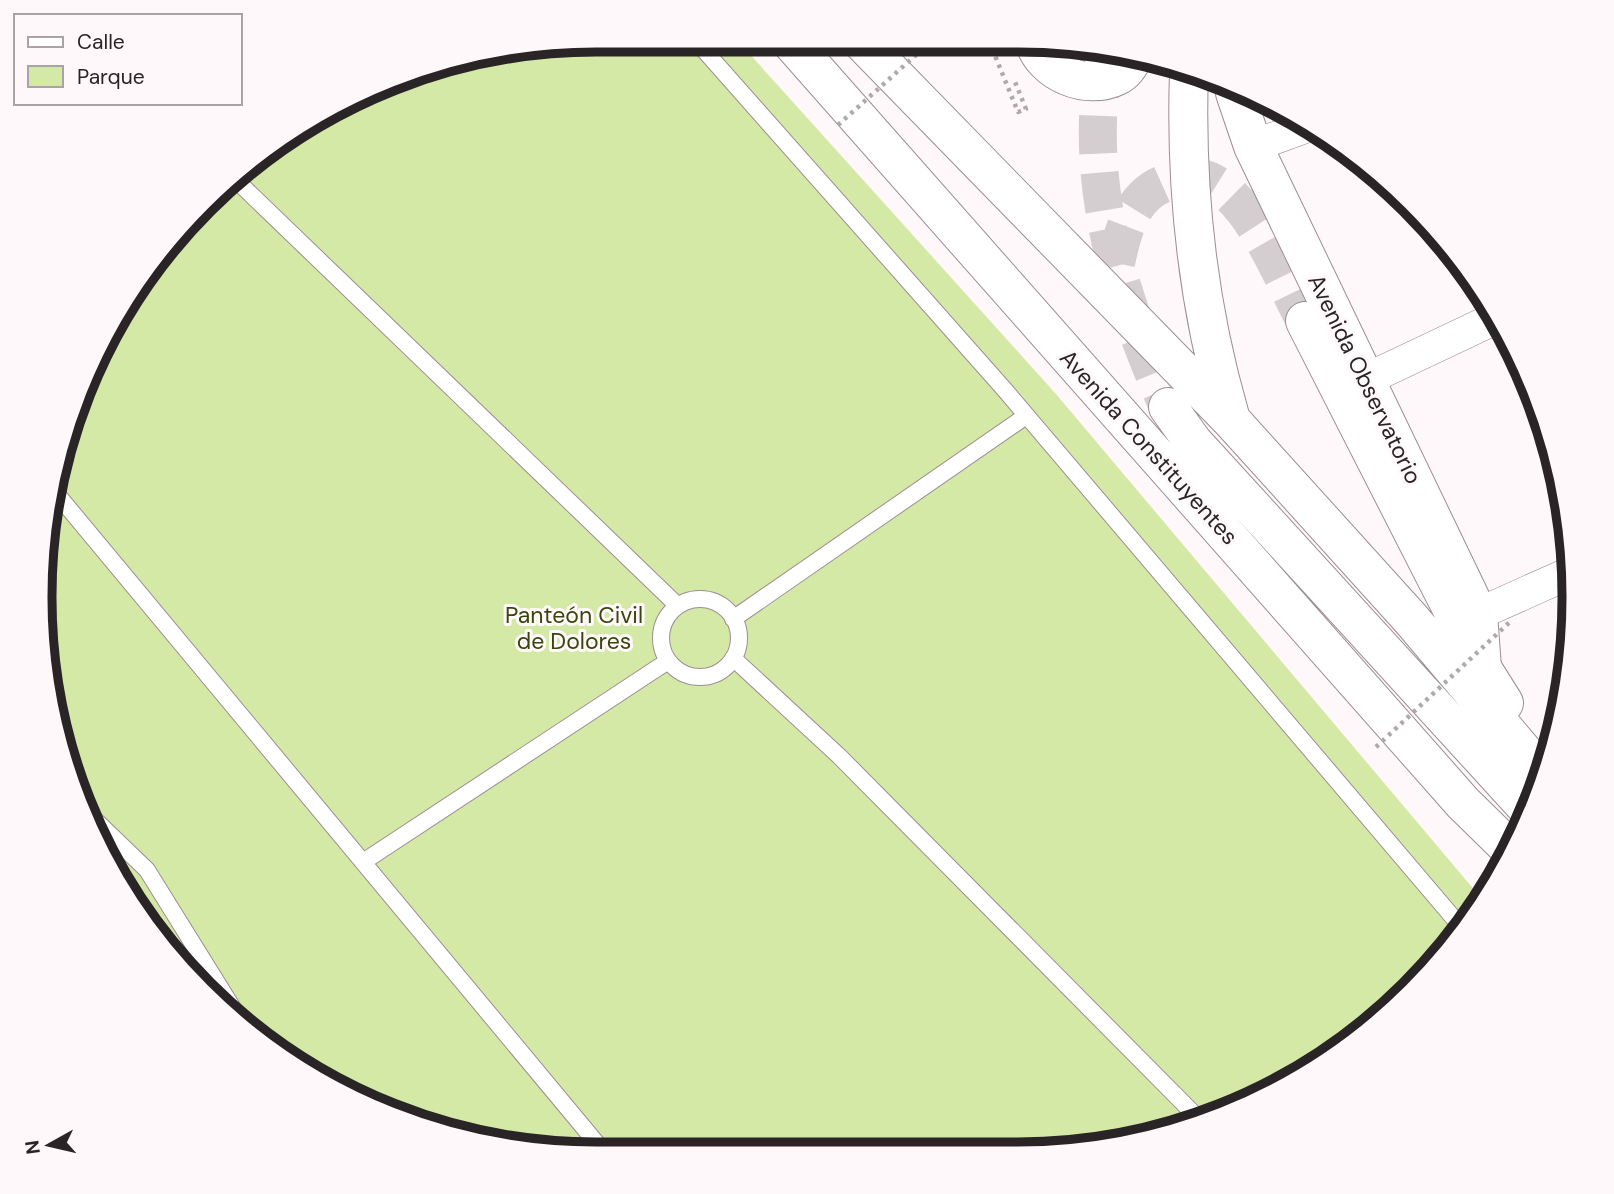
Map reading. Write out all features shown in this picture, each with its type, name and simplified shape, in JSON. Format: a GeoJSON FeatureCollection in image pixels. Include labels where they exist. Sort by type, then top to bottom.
{"type":"FeatureCollection","features":[{"type":"Feature","properties":{"kind":"main road","name":"Avenida Constituyentes"},"geometry":{"type":"LineString","coordinates":[[801,53],[1463,803],[1503,842]]}},
{"type":"Feature","properties":{"kind":"main road"},"geometry":{"type":"LineString","coordinates":[[875,53],[1232,421],[1411,619],[1535,765]]}},
{"type":"Feature","properties":{"kind":"main road"},"geometry":{"type":"LineString","coordinates":[[1040,54],[1053,71],[1089,81],[1117,76],[1127,69],[1122,63]]}},
{"type":"Feature","properties":{"kind":"main road"},"geometry":{"type":"LineString","coordinates":[[1189,80],[1187,135],[1192,233],[1213,358],[1232,421]]}},
{"type":"Feature","properties":{"kind":"main road","name":"Avenida Observatorio"},"geometry":{"type":"LineString","coordinates":[[1237,100],[1253,146],[1366,380],[1495,617],[1482,668]]}},
{"type":"Feature","properties":{"kind":"main road"},"geometry":{"type":"LineString","coordinates":[[1305,321],[1482,668],[1537,757]]}},
{"type":"Feature","properties":{"kind":"main road"},"geometry":{"type":"LineString","coordinates":[[1168,407],[1193,442],[1521,802]]}},
{"type":"Feature","properties":{"kind":"street"},"geometry":{"type":"LineString","coordinates":[[1253,146],[1297,130]]}},
{"type":"Feature","properties":{"kind":"street"},"geometry":{"type":"LineString","coordinates":[[1366,380],[1487,322]]}},
{"type":"Feature","properties":{"kind":"street"},"geometry":{"type":"LineString","coordinates":[[1495,617],[1561,578]]}},
{"type":"Feature","properties":{"kind":"lane"},"geometry":{"type":"LineString","coordinates":[[707,53],[1026,416],[1455,920]]}},
{"type":"Feature","properties":{"kind":"lane"},"geometry":{"type":"LineString","coordinates":[[241,185],[677,606]]}},
{"type":"Feature","properties":{"kind":"lane"},"geometry":{"type":"LineString","coordinates":[[733,618],[1026,416]]}},
{"type":"Feature","properties":{"kind":"lane"},"geometry":{"type":"LineString","coordinates":[[62,500],[596,1142]]}},
{"type":"Feature","properties":{"kind":"lane"},"geometry":{"type":"LineString","coordinates":[[706,598],[720,604],[733,618],[738,644],[733,658],[723,670],[709,676],[694,677],[679,671],[668,661],[661,647],[661,631],[666,617],[677,606],[690,599],[706,598]]}},
{"type":"Feature","properties":{"kind":"lane"},"geometry":{"type":"LineString","coordinates":[[733,658],[839,756],[1193,1112]]}},
{"type":"Feature","properties":{"kind":"lane"},"geometry":{"type":"LineString","coordinates":[[363,862],[668,661]]}},
{"type":"Feature","properties":{"kind":"lane"},"geometry":{"type":"LineString","coordinates":[[105,830],[147,870],[223,992]]}},
{"type":"Feature","properties":{"kind":"path"},"geometry":{"type":"LineString","coordinates":[[838,125],[918,53]]}},
{"type":"Feature","properties":{"kind":"path"},"geometry":{"type":"LineString","coordinates":[[994,53],[1018,112],[1027,108],[1012,74]]}},
{"type":"Feature","properties":{"kind":"path"},"geometry":{"type":"LineString","coordinates":[[1376,747],[1495,617]]}},
{"type":"Feature","properties":{"kind":"green space","name":"Panteón Civil de Dolores"},"geometry":{"type":"Polygon","coordinates":[[[597,53],[749,53],[1056,394],[1475,891],[1426,956],[1376,1006],[1320,1050],[1289,1069],[1225,1100],[1192,1113],[1123,1131],[1088,1137],[1017,1142],[597,1142],[526,1137],[456,1123],[389,1100],[325,1069],[294,1050],[238,1006],[188,956],[144,900],[125,869],[94,805],[81,772],[63,703],[57,668],[52,597],[57,526],[63,491],[81,422],[94,389],[125,325],[144,294],[212,212],[294,144],[325,125],[389,94],[456,71],[526,57],[597,53]]]}},
{"type":"Feature","properties":{"kind":"tunnel"},"geometry":{"type":"LineString","coordinates":[[1104,60],[1098,150],[1109,237],[1134,322],[1168,407]]}},
{"type":"Feature","properties":{"kind":"tunnel"},"geometry":{"type":"LineString","coordinates":[[1116,263],[1126,226],[1146,195],[1179,179],[1209,180],[1229,194],[1255,226],[1305,321]]}}]}
